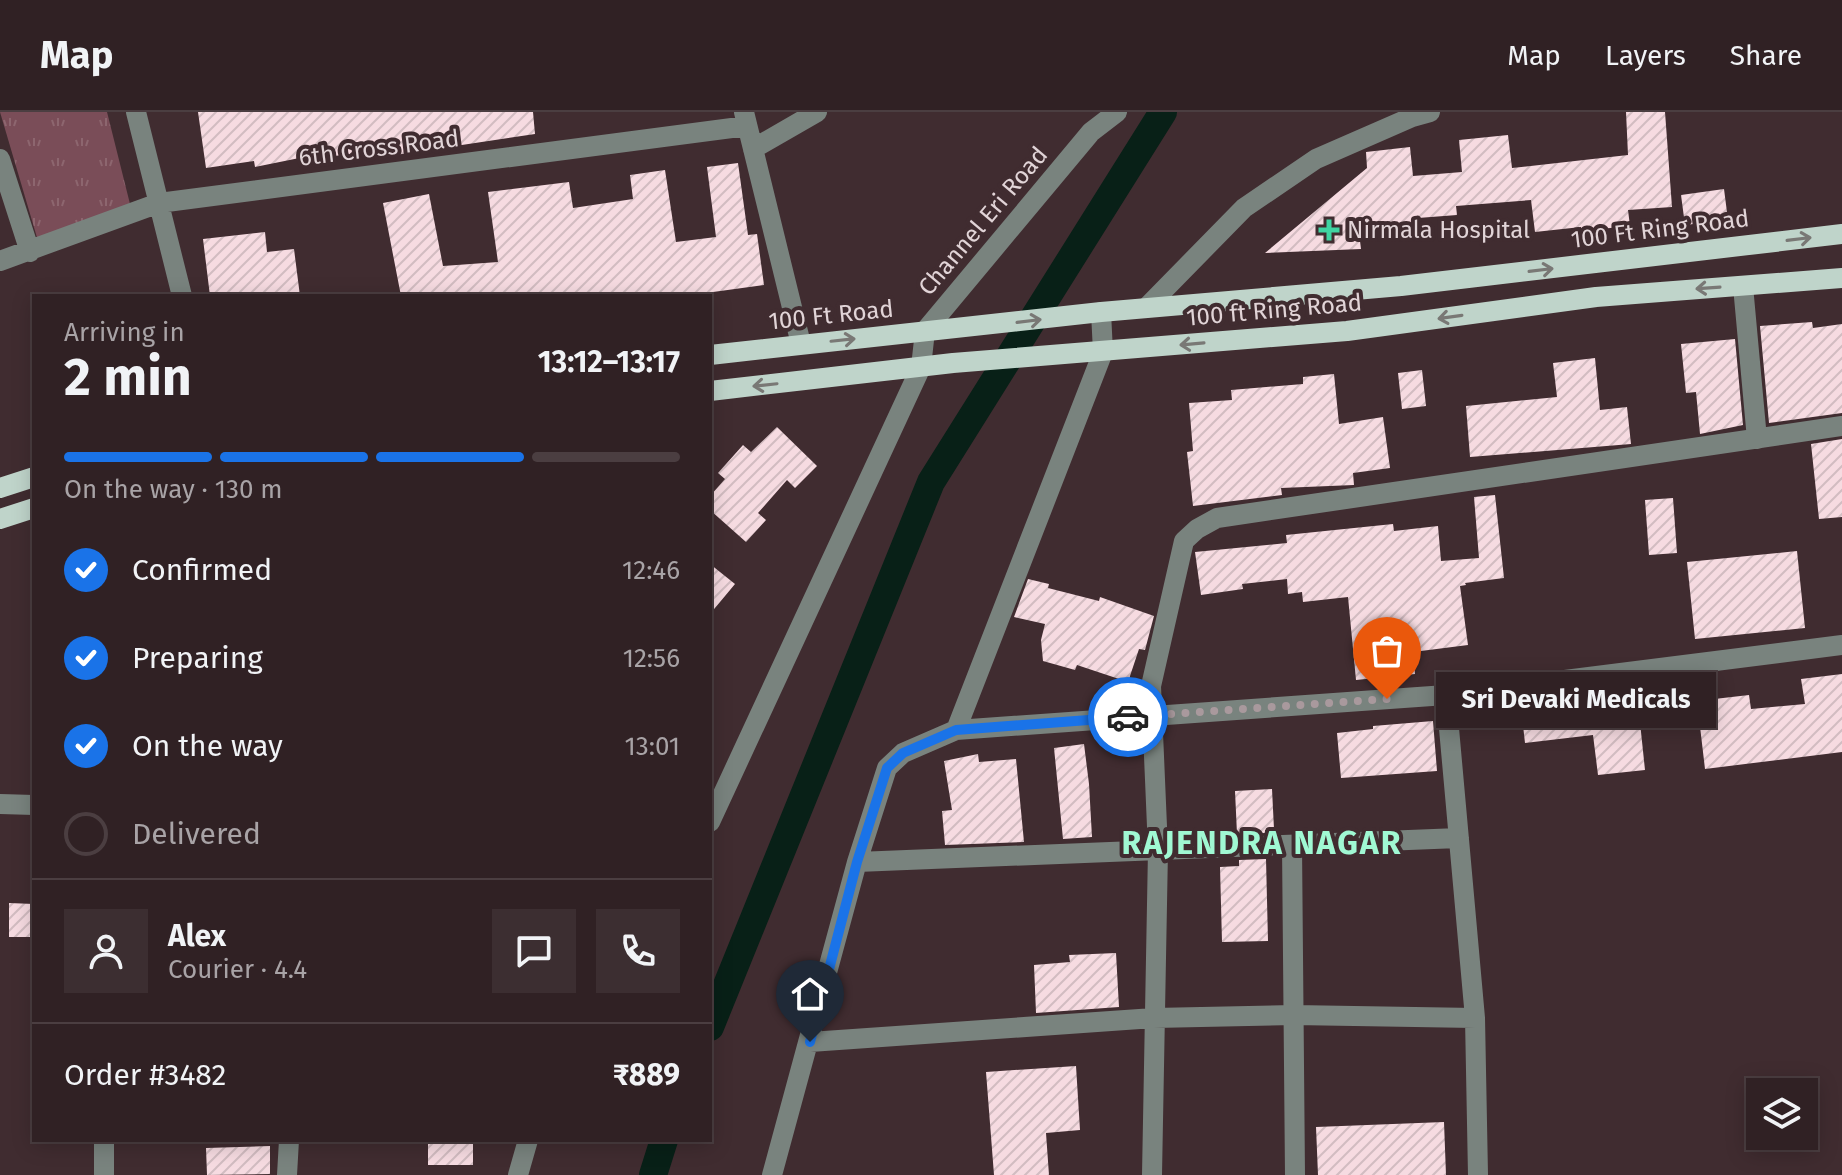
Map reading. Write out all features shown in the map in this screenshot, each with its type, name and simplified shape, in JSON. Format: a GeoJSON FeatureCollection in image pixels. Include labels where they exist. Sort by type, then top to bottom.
{"type":"FeatureCollection","features":[{"type":"Feature","properties":{"kind":"main road","name":"100 Ft Ring Road"},"geometry":{"type":"LineString","coordinates":[[1101,312],[1401,286],[1842,234]]}},
{"type":"Feature","properties":{"kind":"main road","name":"100 ft Ring Road"},"geometry":{"type":"LineString","coordinates":[[712,391],[953,363],[1347,331],[1596,297],[1842,278]]}},
{"type":"Feature","properties":{"kind":"main road","name":"100 Ft Road"},"geometry":{"type":"LineString","coordinates":[[712,355],[1101,312]]}},
{"type":"Feature","properties":{"kind":"main road"},"geometry":{"type":"LineString","coordinates":[[0,488],[32,478]]}},
{"type":"Feature","properties":{"kind":"main road"},"geometry":{"type":"LineString","coordinates":[[0,519],[32,509]]}},
{"type":"Feature","properties":{"kind":"street"},"geometry":{"type":"LineString","coordinates":[[136,112],[182,294]]}},
{"type":"Feature","properties":{"kind":"street"},"geometry":{"type":"LineString","coordinates":[[753,149],[817,112]]}},
{"type":"Feature","properties":{"kind":"street","name":"Channel Eri Road"},"geometry":{"type":"LineString","coordinates":[[925,331],[1091,132],[1117,112]]}},
{"type":"Feature","properties":{"kind":"street"},"geometry":{"type":"LineString","coordinates":[[1146,308],[1244,208],[1316,159],[1430,112]]}},
{"type":"Feature","properties":{"kind":"street"},"geometry":{"type":"LineString","coordinates":[[746,119],[801,344]]}},
{"type":"Feature","properties":{"kind":"street","name":"6th Cross Road"},"geometry":{"type":"LineString","coordinates":[[0,261],[159,203],[746,119]]}},
{"type":"Feature","properties":{"kind":"street"},"geometry":{"type":"LineString","coordinates":[[0,159],[30,252]]}},
{"type":"Feature","properties":{"kind":"street"},"geometry":{"type":"LineString","coordinates":[[1743,286],[1757,439]]}},
{"type":"Feature","properties":{"kind":"street"},"geometry":{"type":"LineString","coordinates":[[956,730],[1103,352],[1101,312]]}},
{"type":"Feature","properties":{"kind":"street"},"geometry":{"type":"LineString","coordinates":[[712,818],[921,367],[925,331]]}},
{"type":"Feature","properties":{"kind":"street"},"geometry":{"type":"LineString","coordinates":[[1152,1175],[1158,850],[1151,686],[1184,541],[1197,529],[1217,518],[1842,426]]}},
{"type":"Feature","properties":{"kind":"street"},"geometry":{"type":"LineString","coordinates":[[772,1175],[857,862],[887,768],[903,753],[956,730],[1446,695],[1842,645]]}},
{"type":"Feature","properties":{"kind":"street"},"geometry":{"type":"LineString","coordinates":[[1446,695],[1475,1018],[1478,1175]]}},
{"type":"Feature","properties":{"kind":"street"},"geometry":{"type":"LineString","coordinates":[[0,804],[32,805]]}},
{"type":"Feature","properties":{"kind":"street"},"geometry":{"type":"LineString","coordinates":[[857,862],[1459,838]]}},
{"type":"Feature","properties":{"kind":"street"},"geometry":{"type":"LineString","coordinates":[[1292,845],[1295,1175]]}},
{"type":"Feature","properties":{"kind":"street"},"geometry":{"type":"LineString","coordinates":[[810,1042],[1154,1018],[1294,1015],[1475,1018]]}},
{"type":"Feature","properties":{"kind":"street"},"geometry":{"type":"LineString","coordinates":[[104,1142],[104,1175]]}},
{"type":"Feature","properties":{"kind":"street"},"geometry":{"type":"LineString","coordinates":[[287,1175],[289,1142]]}},
{"type":"Feature","properties":{"kind":"street"},"geometry":{"type":"LineString","coordinates":[[518,1175],[527,1142]]}},
{"type":"Feature","properties":{"kind":"green space"},"geometry":{"type":"Polygon","coordinates":[[[0,112],[107,112],[132,212],[41,251],[0,112]]]}},
{"type":"Feature","properties":{"kind":"building"},"geometry":{"type":"Polygon","coordinates":[[[198,112],[533,112],[535,134],[382,157],[381,151],[334,156],[334,151],[255,167],[254,161],[206,168],[198,112]]]}},
{"type":"Feature","properties":{"kind":"building"},"geometry":{"type":"Polygon","coordinates":[[[1626,112],[1665,112],[1672,207],[1628,210],[1630,226],[1535,232],[1531,200],[1456,206],[1457,215],[1418,218],[1419,235],[1360,241],[1361,249],[1265,253],[1367,168],[1366,152],[1410,147],[1413,176],[1462,172],[1459,140],[1508,135],[1512,168],[1628,155],[1626,112]]]}},
{"type":"Feature","properties":{"kind":"building"},"geometry":{"type":"Polygon","coordinates":[[[738,163],[748,235],[757,234],[764,285],[699,294],[401,294],[383,203],[429,194],[443,266],[498,262],[488,192],[569,182],[573,208],[633,199],[630,175],[665,170],[676,242],[716,237],[707,167],[738,163]]]}},
{"type":"Feature","properties":{"kind":"building"},"geometry":{"type":"Polygon","coordinates":[[[1724,189],[1728,220],[1685,225],[1681,195],[1724,189]]]}},
{"type":"Feature","properties":{"kind":"building"},"geometry":{"type":"Polygon","coordinates":[[[265,232],[267,252],[294,249],[300,294],[210,294],[203,239],[265,232]]]}},
{"type":"Feature","properties":{"kind":"building"},"geometry":{"type":"Polygon","coordinates":[[[1812,322],[1813,328],[1842,324],[1842,413],[1769,423],[1760,326],[1812,322]]]}},
{"type":"Feature","properties":{"kind":"building"},"geometry":{"type":"Polygon","coordinates":[[[1735,339],[1743,425],[1700,434],[1696,392],[1686,393],[1681,344],[1735,339]]]}},
{"type":"Feature","properties":{"kind":"building"},"geometry":{"type":"Polygon","coordinates":[[[1595,358],[1600,410],[1627,407],[1631,444],[1470,457],[1466,406],[1557,397],[1553,363],[1595,358]]]}},
{"type":"Feature","properties":{"kind":"building"},"geometry":{"type":"Polygon","coordinates":[[[1422,370],[1426,406],[1402,409],[1398,373],[1422,370]]]}},
{"type":"Feature","properties":{"kind":"building"},"geometry":{"type":"Polygon","coordinates":[[[1334,374],[1339,424],[1383,417],[1390,468],[1353,473],[1354,485],[1281,488],[1282,495],[1193,506],[1187,452],[1193,451],[1189,403],[1232,400],[1231,390],[1303,384],[1303,377],[1334,374]]]}},
{"type":"Feature","properties":{"kind":"building"},"geometry":{"type":"Polygon","coordinates":[[[777,427],[817,466],[795,488],[787,480],[758,513],[766,520],[746,542],[712,512],[712,494],[725,479],[718,473],[743,445],[751,452],[777,427]]]}},
{"type":"Feature","properties":{"kind":"building"},"geometry":{"type":"Polygon","coordinates":[[[1842,439],[1842,517],[1819,519],[1811,444],[1842,439]]]}},
{"type":"Feature","properties":{"kind":"building"},"geometry":{"type":"Polygon","coordinates":[[[1495,495],[1504,578],[1460,586],[1468,645],[1413,652],[1415,674],[1356,680],[1348,597],[1303,602],[1302,592],[1288,594],[1287,579],[1242,584],[1243,589],[1201,595],[1195,552],[1287,543],[1286,535],[1393,524],[1394,531],[1438,526],[1441,561],[1479,558],[1474,497],[1495,495]]]}},
{"type":"Feature","properties":{"kind":"building"},"geometry":{"type":"Polygon","coordinates":[[[1673,498],[1677,553],[1649,555],[1645,500],[1673,498]]]}},
{"type":"Feature","properties":{"kind":"building"},"geometry":{"type":"Polygon","coordinates":[[[1797,551],[1805,628],[1695,639],[1687,562],[1797,551]]]}},
{"type":"Feature","properties":{"kind":"building"},"geometry":{"type":"Polygon","coordinates":[[[712,566],[735,584],[712,612],[712,566]]]}},
{"type":"Feature","properties":{"kind":"building"},"geometry":{"type":"Polygon","coordinates":[[[1028,579],[1049,584],[1048,588],[1099,601],[1100,597],[1154,616],[1145,650],[1139,649],[1128,682],[1077,665],[1075,670],[1043,661],[1041,640],[1045,624],[1014,617],[1028,579]]]}},
{"type":"Feature","properties":{"kind":"building"},"geometry":{"type":"Polygon","coordinates":[[[1842,674],[1842,752],[1705,769],[1697,701],[1749,695],[1751,709],[1805,704],[1801,679],[1842,674]]]}},
{"type":"Feature","properties":{"kind":"building"},"geometry":{"type":"Polygon","coordinates":[[[1636,684],[1645,770],[1598,775],[1593,735],[1525,743],[1520,699],[1636,684]]]}},
{"type":"Feature","properties":{"kind":"building"},"geometry":{"type":"Polygon","coordinates":[[[1433,721],[1437,771],[1341,778],[1337,733],[1373,729],[1373,726],[1433,721]]]}},
{"type":"Feature","properties":{"kind":"building"},"geometry":{"type":"Polygon","coordinates":[[[1084,744],[1092,837],[1063,839],[1054,748],[1084,744]]]}},
{"type":"Feature","properties":{"kind":"building"},"geometry":{"type":"Polygon","coordinates":[[[978,754],[979,762],[1016,759],[1024,842],[945,845],[942,811],[952,810],[944,761],[978,754]]]}},
{"type":"Feature","properties":{"kind":"building"},"geometry":{"type":"Polygon","coordinates":[[[1272,789],[1274,829],[1265,830],[1265,833],[1237,834],[1235,791],[1272,789]]]}},
{"type":"Feature","properties":{"kind":"building"},"geometry":{"type":"Polygon","coordinates":[[[1266,859],[1268,941],[1222,942],[1220,867],[1239,866],[1239,860],[1266,859]]]}},
{"type":"Feature","properties":{"kind":"building"},"geometry":{"type":"Polygon","coordinates":[[[9,903],[32,904],[32,937],[9,937],[9,903]]]}},
{"type":"Feature","properties":{"kind":"building"},"geometry":{"type":"Polygon","coordinates":[[[1116,953],[1119,1007],[1036,1013],[1034,965],[1070,962],[1069,955],[1116,953]]]}},
{"type":"Feature","properties":{"kind":"building"},"geometry":{"type":"Polygon","coordinates":[[[1076,1066],[1080,1130],[1046,1133],[1049,1175],[994,1175],[986,1072],[1076,1066]]]}},
{"type":"Feature","properties":{"kind":"building"},"geometry":{"type":"Polygon","coordinates":[[[1444,1122],[1446,1175],[1318,1175],[1316,1127],[1444,1122]]]}},
{"type":"Feature","properties":{"kind":"building"},"geometry":{"type":"Polygon","coordinates":[[[428,1142],[473,1142],[473,1165],[428,1165],[428,1142]]]}},
{"type":"Feature","properties":{"kind":"building"},"geometry":{"type":"Polygon","coordinates":[[[270,1146],[270,1174],[207,1175],[206,1148],[270,1146]]]}},
{"type":"Feature","properties":{"kind":"waterway"},"geometry":{"type":"LineString","coordinates":[[712,1022],[931,482],[1163,112]]}},
{"type":"Feature","properties":{"kind":"waterway"},"geometry":{"type":"LineString","coordinates":[[653,1175],[663,1142]]}},
{"type":"Feature","properties":{"kind":"way so far"},"geometry":{"type":"LineString","coordinates":[[1128,717],[1387,699]]}},
{"type":"Feature","properties":{"kind":"place","name":"Nirmala Hospital"},"geometry":{"type":"Point","coordinates":[1329,230]}},
{"type":"Feature","properties":{"kind":"place","name":"Sri Devaki Medicals"},"geometry":{"type":"Point","coordinates":[1387,699]}},
{"type":"Feature","properties":{"kind":"district","name":"RAJENDRA NAGAR"},"geometry":{"type":"Point","coordinates":[1262,843]}},
{"type":"Feature","properties":{"kind":"route"},"geometry":{"type":"LineString","coordinates":[[810,1042],[857,862],[887,768],[903,753],[956,730],[1128,717]]}}]}
